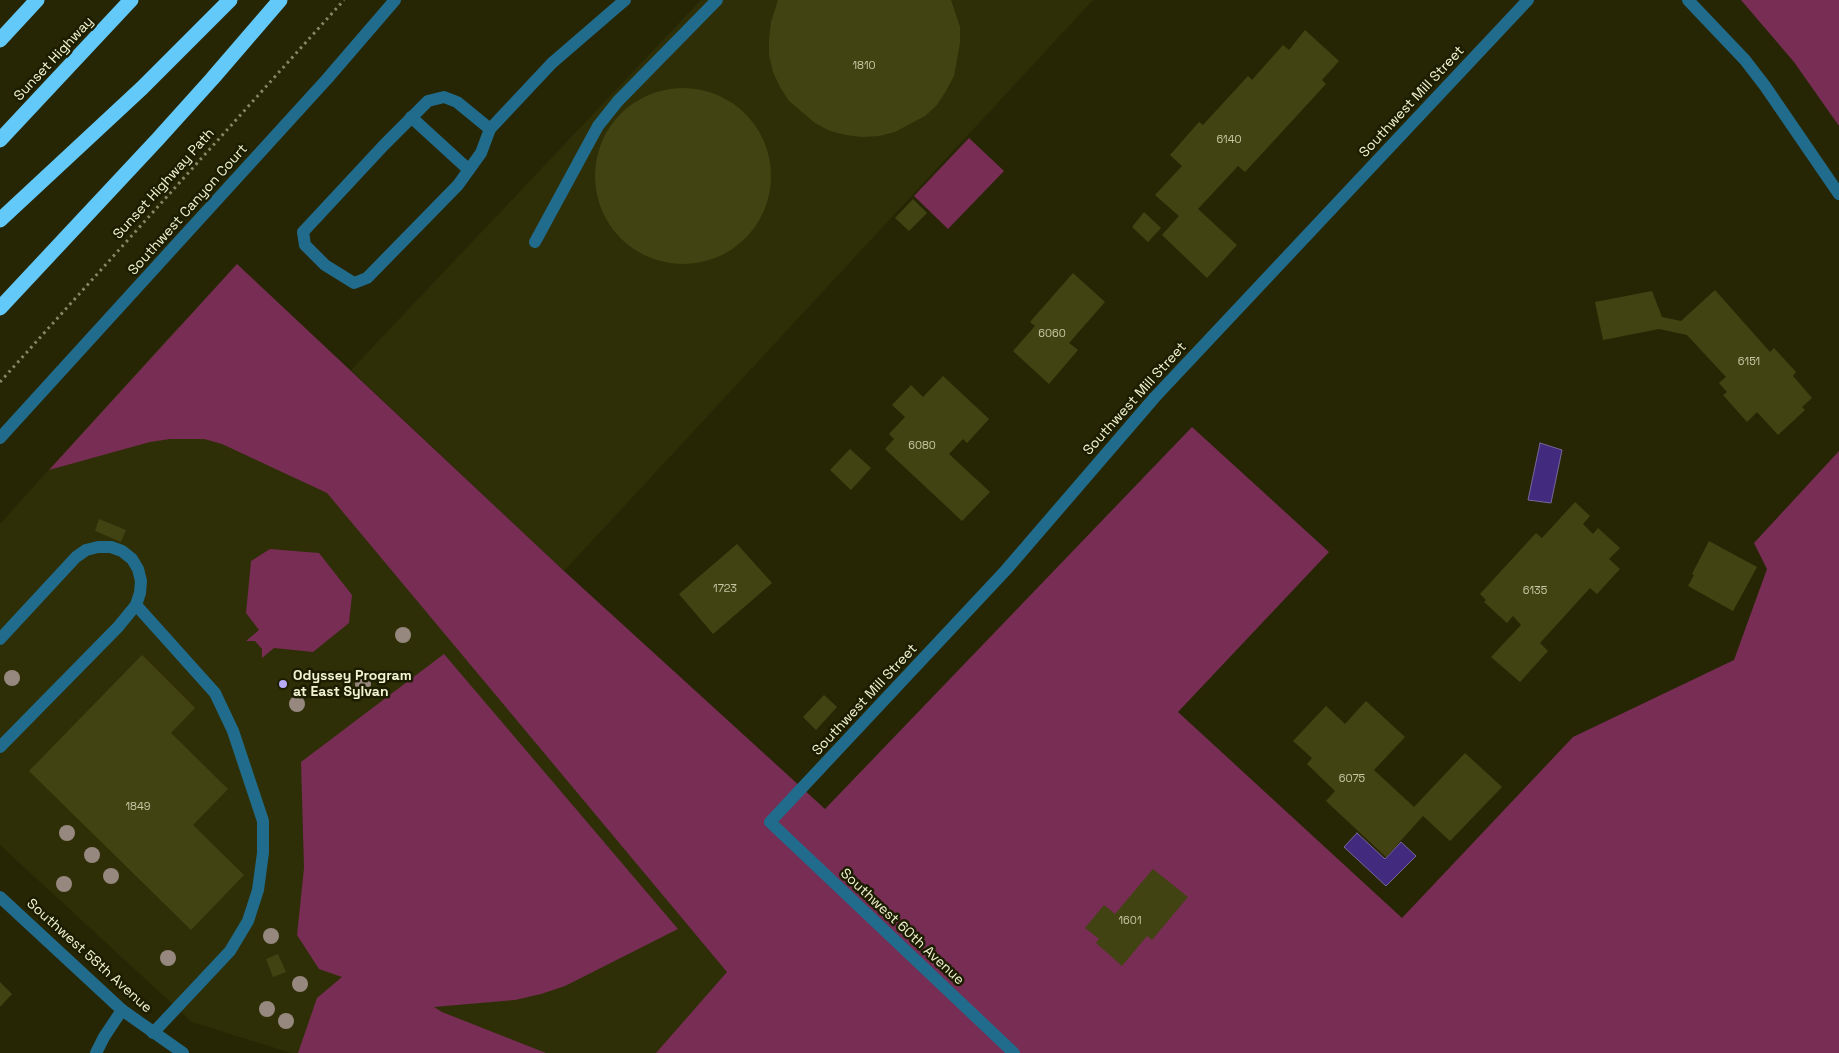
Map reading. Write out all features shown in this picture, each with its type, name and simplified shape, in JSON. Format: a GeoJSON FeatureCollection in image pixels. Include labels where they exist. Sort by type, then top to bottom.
{"type":"FeatureCollection","features":[{"type":"Feature","properties":{"kind":"highway"},"geometry":{"type":"LineString","coordinates":[[0,40],[37,0]]}},
{"type":"Feature","properties":{"kind":"highway","name":"Sunset Highway"},"geometry":{"type":"LineString","coordinates":[[0,140],[130,0]]}},
{"type":"Feature","properties":{"kind":"highway"},"geometry":{"type":"LineString","coordinates":[[0,220],[135,94],[230,0]]}},
{"type":"Feature","properties":{"kind":"highway"},"geometry":{"type":"LineString","coordinates":[[0,308],[157,140],[280,0]]}},
{"type":"Feature","properties":{"kind":"street","name":"Southwest Canyon Court"},"geometry":{"type":"LineString","coordinates":[[0,438],[314,94],[396,0]]}},
{"type":"Feature","properties":{"kind":"street"},"geometry":{"type":"LineString","coordinates":[[490,130],[457,102],[444,97],[428,101],[303,232],[305,245],[325,264],[354,283],[366,278],[458,185],[481,153],[490,130],[552,63],[625,0]]}},
{"type":"Feature","properties":{"kind":"street"},"geometry":{"type":"LineString","coordinates":[[535,242],[598,126],[618,101],[717,0]]}},
{"type":"Feature","properties":{"kind":"street","name":"Southwest Mill Street"},"geometry":{"type":"LineString","coordinates":[[770,822],[1006,570],[1161,391],[1528,0]]}},
{"type":"Feature","properties":{"kind":"street"},"geometry":{"type":"LineString","coordinates":[[1688,0],[1745,60],[1839,194]]}},
{"type":"Feature","properties":{"kind":"street"},"geometry":{"type":"LineString","coordinates":[[411,117],[469,170]]}},
{"type":"Feature","properties":{"kind":"street"},"geometry":{"type":"LineString","coordinates":[[0,639],[76,557],[86,550],[110,547],[122,551],[132,559],[138,569],[141,581],[136,605],[118,627],[0,747]]}},
{"type":"Feature","properties":{"kind":"street"},"geometry":{"type":"LineString","coordinates":[[136,605],[215,693],[233,731],[263,821],[263,853],[258,890],[248,921],[230,951],[153,1032]]}},
{"type":"Feature","properties":{"kind":"street","name":"Southwest 60th Avenue"},"geometry":{"type":"LineString","coordinates":[[770,822],[1014,1053]]}},
{"type":"Feature","properties":{"kind":"street","name":"Southwest 58th Avenue"},"geometry":{"type":"LineString","coordinates":[[0,897],[122,1010],[183,1053]]}},
{"type":"Feature","properties":{"kind":"street"},"geometry":{"type":"LineString","coordinates":[[96,1053],[122,1010]]}},
{"type":"Feature","properties":{"kind":"path","name":"Sunset Highway Path"},"geometry":{"type":"LineString","coordinates":[[0,382],[344,0]]}},
{"type":"Feature","properties":{"kind":"shaded area"},"geometry":{"type":"Polygon","coordinates":[[[701,0],[1093,0],[564,571],[351,370],[701,0]]]}},
{"type":"Feature","properties":{"kind":"shaded area"},"geometry":{"type":"Polygon","coordinates":[[[1741,0],[1839,0],[1839,126],[1794,62],[1741,0]]]}},
{"type":"Feature","properties":{"kind":"shaded area"},"geometry":{"type":"Polygon","coordinates":[[[969,138],[1004,171],[948,229],[914,196],[969,138]]]}},
{"type":"Feature","properties":{"kind":"shaded area"},"geometry":{"type":"Polygon","coordinates":[[[237,264],[564,571],[825,809],[1192,427],[1329,552],[1178,712],[1402,918],[1573,737],[1734,660],[1767,569],[1754,543],[1839,451],[1839,1053],[656,1053],[727,972],[327,493],[222,444],[204,439],[170,439],[150,442],[49,470],[237,264]]]}},
{"type":"Feature","properties":{"kind":"shaded area","name":"Odyssey Program at East Sylvan"},"geometry":{"type":"Polygon","coordinates":[[[179,326],[964,1053],[291,1053],[192,1022],[0,845],[0,524],[179,326]]]}},
{"type":"Feature","properties":{"kind":"shaded area"},"geometry":{"type":"Polygon","coordinates":[[[1540,443],[1562,450],[1551,503],[1528,500],[1540,443]]]}},
{"type":"Feature","properties":{"kind":"shaded area"},"geometry":{"type":"Polygon","coordinates":[[[270,549],[319,553],[352,595],[349,623],[313,652],[274,648],[262,658],[262,649],[255,641],[246,641],[259,630],[246,613],[251,561],[270,549]]]}},
{"type":"Feature","properties":{"kind":"shaded area"},"geometry":{"type":"Polygon","coordinates":[[[444,654],[678,929],[565,986],[541,994],[515,1000],[434,1007],[442,1012],[546,1053],[298,1053],[317,998],[342,977],[319,969],[297,935],[304,868],[301,762],[444,654]]]}},
{"type":"Feature","properties":{"kind":"shaded area"},"geometry":{"type":"Polygon","coordinates":[[[1357,833],[1385,859],[1401,842],[1416,856],[1386,886],[1344,847],[1357,833]]]}},
{"type":"Feature","properties":{"kind":"building"},"geometry":{"type":"Polygon","coordinates":[[[778,0],[951,0],[960,27],[960,43],[954,76],[937,105],[925,116],[895,132],[879,136],[862,137],[830,131],[815,123],[789,101],[773,72],[769,55],[769,39],[771,22],[778,0]]]}},
{"type":"Feature","properties":{"kind":"building"},"geometry":{"type":"Polygon","coordinates":[[[1305,30],[1339,61],[1322,80],[1326,84],[1245,172],[1238,166],[1198,209],[1237,245],[1207,278],[1162,235],[1179,216],[1155,195],[1182,166],[1170,155],[1199,122],[1203,125],[1248,76],[1252,80],[1283,45],[1289,50],[1305,30]]]}},
{"type":"Feature","properties":{"kind":"building"},"geometry":{"type":"Polygon","coordinates":[[[674,88],[692,88],[709,91],[725,98],[751,120],[761,134],[768,150],[771,176],[770,193],[765,210],[751,232],[739,244],[725,254],[709,261],[692,264],[674,264],[657,261],[641,254],[615,232],[605,218],[598,202],[595,185],[595,167],[598,150],[605,134],[627,108],[641,98],[657,91],[674,88]]]}},
{"type":"Feature","properties":{"kind":"building"},"geometry":{"type":"Polygon","coordinates":[[[913,199],[927,213],[909,231],[895,218],[913,199]]]}},
{"type":"Feature","properties":{"kind":"building"},"geometry":{"type":"Polygon","coordinates":[[[1144,212],[1161,228],[1148,242],[1132,227],[1144,212]]]}},
{"type":"Feature","properties":{"kind":"building"},"geometry":{"type":"Polygon","coordinates":[[[1073,273],[1105,302],[1069,343],[1078,350],[1049,384],[1013,351],[1035,326],[1030,322],[1073,273]]]}},
{"type":"Feature","properties":{"kind":"building"},"geometry":{"type":"Polygon","coordinates":[[[1715,290],[1770,352],[1774,348],[1796,372],[1793,376],[1812,398],[1802,407],[1805,410],[1778,435],[1757,412],[1747,422],[1723,395],[1727,392],[1719,383],[1726,377],[1687,335],[1659,329],[1603,340],[1595,302],[1652,291],[1662,317],[1681,321],[1715,290]]]}},
{"type":"Feature","properties":{"kind":"building"},"geometry":{"type":"Polygon","coordinates":[[[943,376],[989,419],[967,443],[963,439],[949,454],[990,492],[962,521],[885,449],[894,439],[889,434],[905,417],[892,405],[911,385],[923,397],[943,376]]]}},
{"type":"Feature","properties":{"kind":"building"},"geometry":{"type":"Polygon","coordinates":[[[850,449],[871,468],[851,490],[830,470],[850,449]]]}},
{"type":"Feature","properties":{"kind":"building"},"geometry":{"type":"Polygon","coordinates":[[[1575,502],[1590,516],[1583,524],[1593,534],[1598,528],[1620,548],[1609,559],[1620,569],[1597,594],[1590,588],[1540,643],[1548,651],[1520,682],[1491,657],[1521,625],[1513,616],[1507,623],[1484,602],[1486,600],[1480,594],[1536,533],[1542,538],[1575,502]]]}},
{"type":"Feature","properties":{"kind":"building"},"geometry":{"type":"Polygon","coordinates":[[[99,519],[126,530],[121,542],[95,531],[99,519]]]}},
{"type":"Feature","properties":{"kind":"building"},"geometry":{"type":"Polygon","coordinates":[[[1709,541],[1757,567],[1733,611],[1688,586],[1709,541]]]}},
{"type":"Feature","properties":{"kind":"building"},"geometry":{"type":"Polygon","coordinates":[[[737,544],[772,583],[713,634],[679,594],[737,544]]]}},
{"type":"Feature","properties":{"kind":"building"},"geometry":{"type":"Polygon","coordinates":[[[142,655],[195,708],[171,733],[228,789],[193,825],[244,875],[191,930],[29,771],[142,655]]]}},
{"type":"Feature","properties":{"kind":"building"},"geometry":{"type":"Polygon","coordinates":[[[824,695],[837,707],[816,730],[803,717],[824,695]]]}},
{"type":"Feature","properties":{"kind":"building"},"geometry":{"type":"Polygon","coordinates":[[[1366,701],[1405,737],[1374,770],[1414,807],[1465,753],[1502,787],[1450,841],[1423,816],[1386,857],[1326,801],[1335,791],[1307,764],[1312,758],[1293,741],[1326,706],[1345,724],[1366,701]]]}},
{"type":"Feature","properties":{"kind":"building"},"geometry":{"type":"Polygon","coordinates":[[[1153,869],[1188,897],[1152,940],[1147,936],[1122,966],[1096,943],[1099,939],[1085,928],[1104,905],[1115,914],[1153,869]]]}},
{"type":"Feature","properties":{"kind":"building"},"geometry":{"type":"Polygon","coordinates":[[[278,954],[286,972],[273,977],[266,959],[278,954]]]}},
{"type":"Feature","properties":{"kind":"building"},"geometry":{"type":"Polygon","coordinates":[[[0,982],[12,994],[0,1007],[0,982]]]}},
{"type":"Feature","properties":{"kind":"place","name":"Odyssey Program at East Sylvan"},"geometry":{"type":"Point","coordinates":[283,684]}}]}
